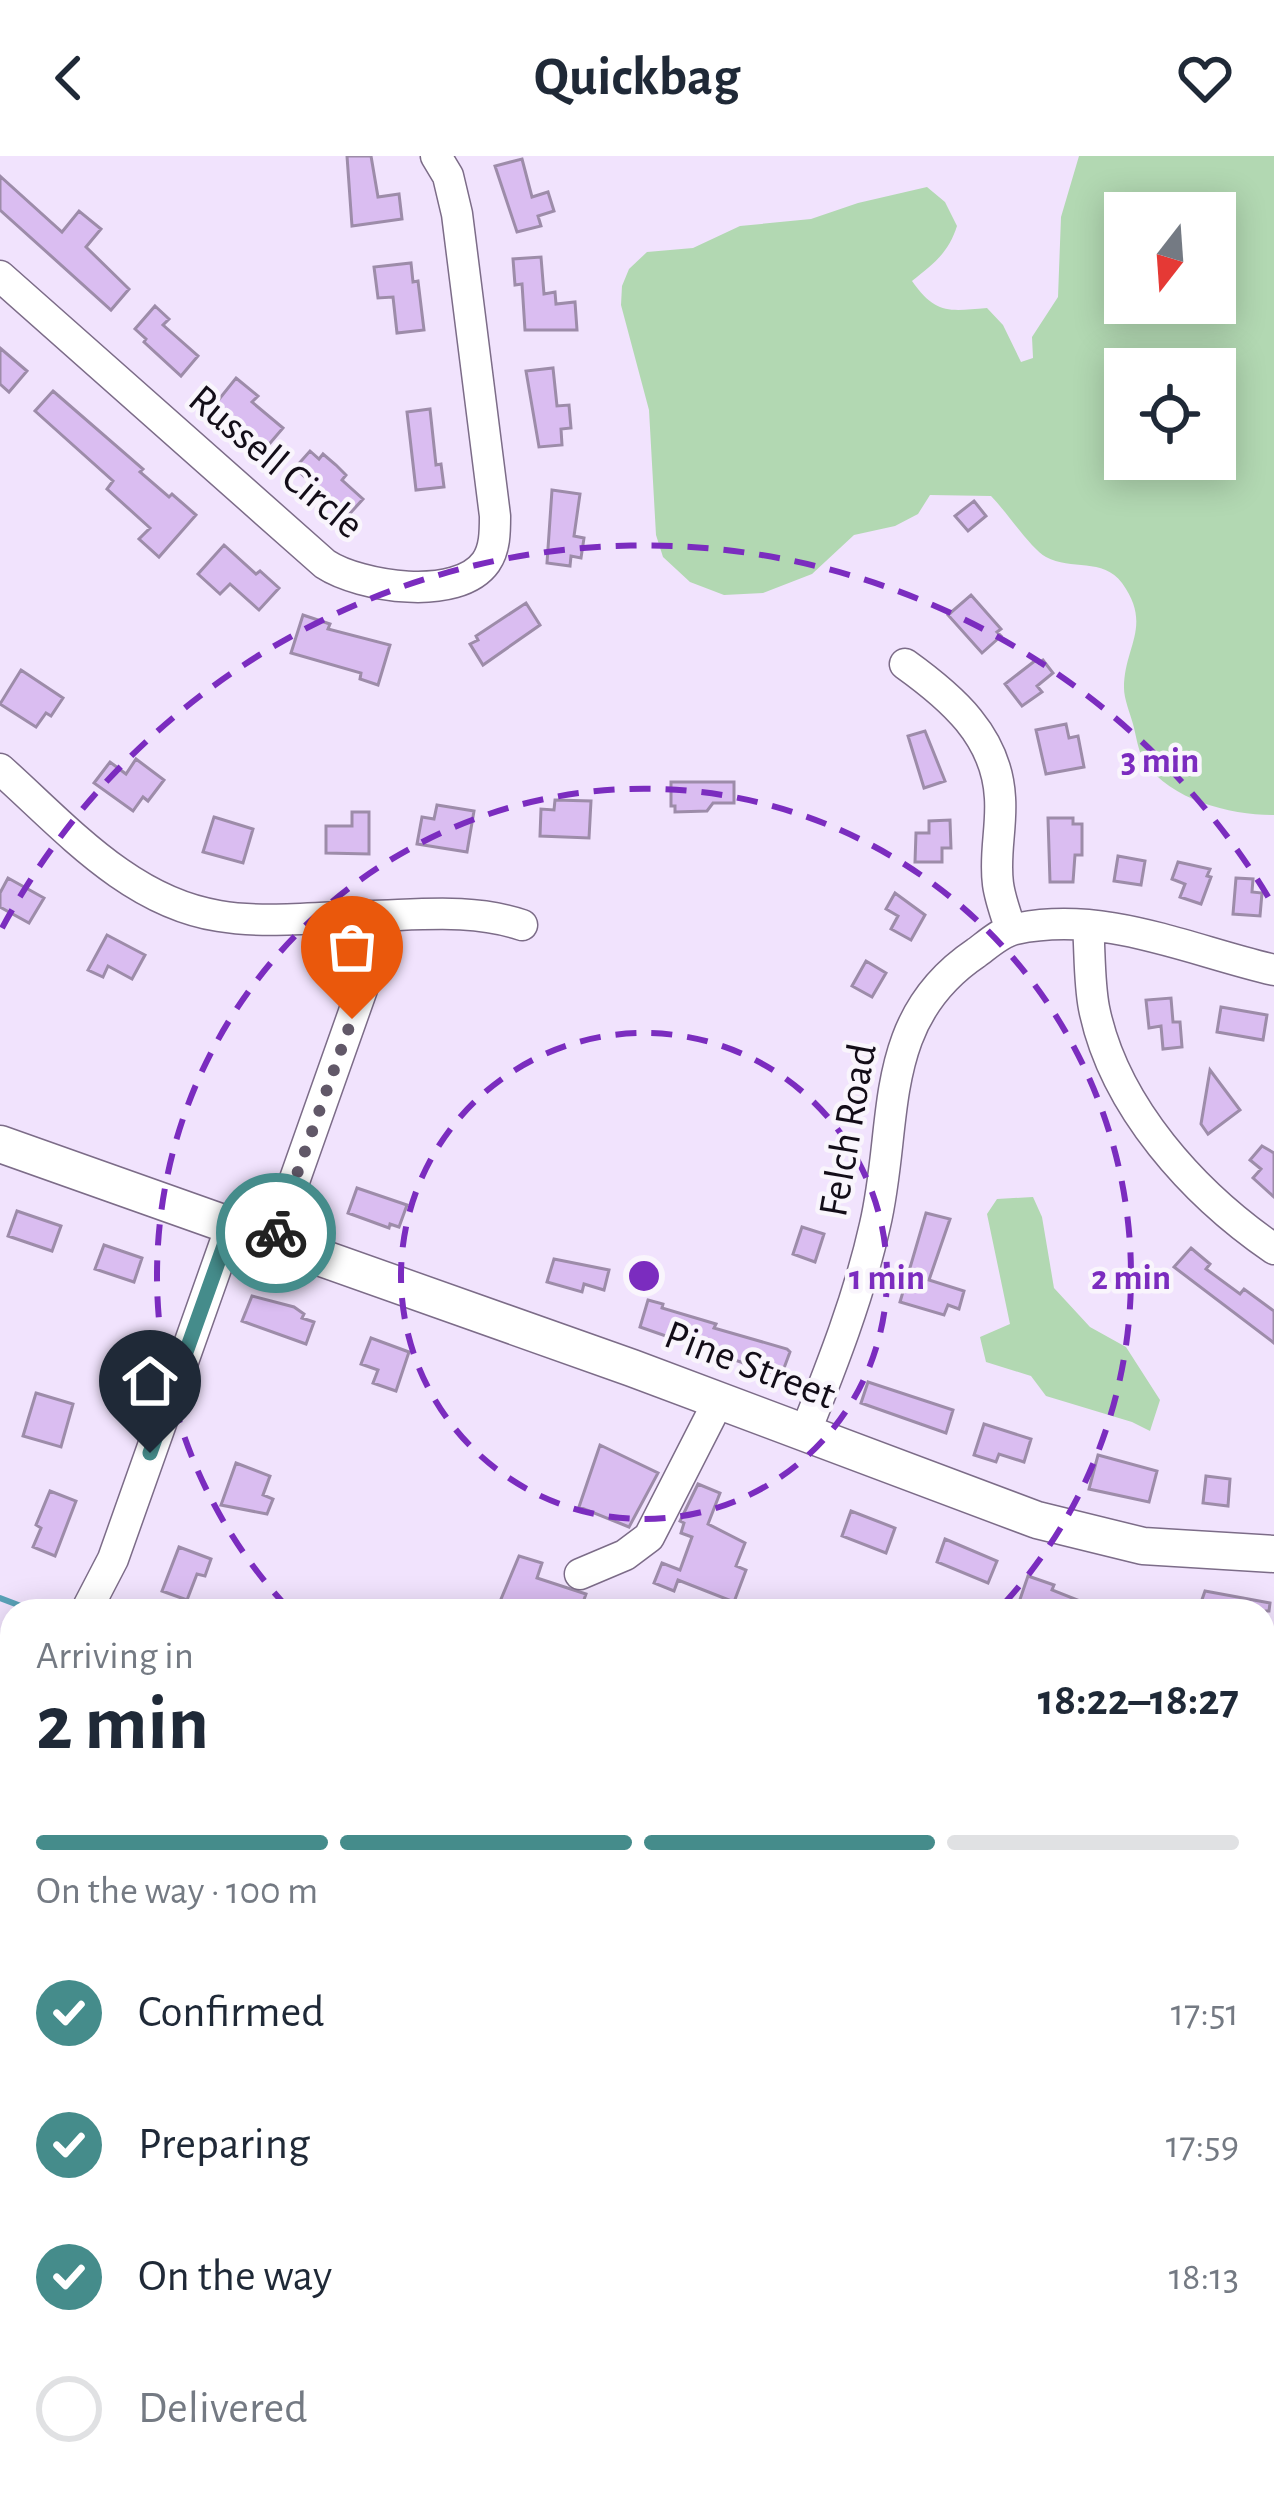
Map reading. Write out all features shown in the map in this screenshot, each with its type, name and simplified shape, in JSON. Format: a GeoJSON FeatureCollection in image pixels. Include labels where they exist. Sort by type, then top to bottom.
{"type":"FeatureCollection","features":[{"type":"Feature","properties":{"kind":"main road","name":"Pine Street"},"geometry":{"type":"LineString","coordinates":[[0,1144],[719,1400],[999,1507],[1143,1546],[1274,1554]]}},
{"type":"Feature","properties":{"kind":"street","name":"Russell Circle"},"geometry":{"type":"LineString","coordinates":[[0,277],[325,565],[374,585],[452,582],[482,567],[490,555],[495,516],[458,214],[448,176],[436,156]]}},
{"type":"Feature","properties":{"kind":"street"},"geometry":{"type":"LineString","coordinates":[[905,664],[949,695],[991,755],[1000,796],[998,885],[1011,930],[1122,927],[1274,970]]}},
{"type":"Feature","properties":{"kind":"street"},"geometry":{"type":"LineString","coordinates":[[0,769],[109,866],[173,904],[241,919],[485,914],[523,925]]}},
{"type":"Feature","properties":{"kind":"street"},"geometry":{"type":"LineString","coordinates":[[273,1241],[367,978],[370,916]]}},
{"type":"Feature","properties":{"kind":"street"},"geometry":{"type":"LineString","coordinates":[[1088,925],[1094,1006],[1106,1050],[1136,1109],[1233,1221],[1274,1249]]}},
{"type":"Feature","properties":{"kind":"street","name":"Felch Road"},"geometry":{"type":"LineString","coordinates":[[805,1433],[837,1352],[876,1222],[892,1085],[904,1040],[927,998],[964,961],[1011,930]]}},
{"type":"Feature","properties":{"kind":"street"},"geometry":{"type":"LineString","coordinates":[[92,1599],[113,1559],[231,1226]]}},
{"type":"Feature","properties":{"kind":"street"},"geometry":{"type":"LineString","coordinates":[[580,1574],[625,1555],[649,1537],[719,1400]]}},
{"type":"Feature","properties":{"kind":"green space"},"geometry":{"type":"Polygon","coordinates":[[[1079,156],[1274,156],[1274,815],[1201,802],[1154,773],[1140,751],[1124,692],[1136,624],[1131,598],[1106,570],[1056,561],[1040,553],[991,496],[930,495],[918,514],[895,526],[854,535],[812,574],[763,593],[724,595],[690,582],[663,557],[656,535],[649,410],[621,305],[629,269],[647,252],[693,248],[740,226],[811,219],[927,187],[945,202],[957,226],[944,251],[912,281],[928,300],[944,308],[987,308],[1003,325],[1021,362],[1033,358],[1032,337],[1058,297],[1061,217],[1079,156]]]}},
{"type":"Feature","properties":{"kind":"green space"},"geometry":{"type":"Polygon","coordinates":[[[1033,1197],[1042,1217],[1054,1288],[1090,1327],[1126,1347],[1160,1400],[1150,1431],[1046,1396],[1031,1376],[986,1362],[980,1337],[1010,1324],[987,1214],[997,1199],[1033,1197]]]}},
{"type":"Feature","properties":{"kind":"building"},"geometry":{"type":"Polygon","coordinates":[[[347,156],[371,156],[378,197],[399,194],[402,219],[352,226],[347,156]]]}},
{"type":"Feature","properties":{"kind":"building"},"geometry":{"type":"Polygon","coordinates":[[[522,159],[532,197],[548,192],[554,211],[538,216],[541,226],[517,232],[495,166],[522,159]]]}},
{"type":"Feature","properties":{"kind":"building"},"geometry":{"type":"Polygon","coordinates":[[[0,176],[62,232],[79,211],[101,229],[86,247],[129,289],[111,310],[0,210],[0,176]]]}},
{"type":"Feature","properties":{"kind":"building"},"geometry":{"type":"Polygon","coordinates":[[[541,257],[544,294],[555,292],[556,304],[575,302],[577,330],[525,330],[522,284],[515,285],[513,259],[541,257]]]}},
{"type":"Feature","properties":{"kind":"building"},"geometry":{"type":"Polygon","coordinates":[[[411,263],[424,330],[397,333],[393,297],[378,298],[374,267],[411,263]]]}},
{"type":"Feature","properties":{"kind":"building"},"geometry":{"type":"Polygon","coordinates":[[[155,306],[169,319],[163,325],[198,356],[181,376],[135,329],[155,306]]]}},
{"type":"Feature","properties":{"kind":"building"},"geometry":{"type":"Polygon","coordinates":[[[0,348],[27,371],[9,392],[0,384],[0,348]]]}},
{"type":"Feature","properties":{"kind":"building"},"geometry":{"type":"Polygon","coordinates":[[[553,368],[557,406],[569,405],[571,428],[561,429],[562,445],[539,447],[526,371],[553,368]]]}},
{"type":"Feature","properties":{"kind":"building"},"geometry":{"type":"Polygon","coordinates":[[[236,378],[258,396],[252,402],[283,428],[265,449],[216,403],[236,378]]]}},
{"type":"Feature","properties":{"kind":"building"},"geometry":{"type":"Polygon","coordinates":[[[53,391],[143,469],[140,472],[196,515],[159,557],[139,539],[150,528],[107,489],[113,481],[35,411],[53,391]]]}},
{"type":"Feature","properties":{"kind":"building"},"geometry":{"type":"Polygon","coordinates":[[[430,409],[436,465],[441,464],[444,487],[416,490],[407,412],[430,409]]]}},
{"type":"Feature","properties":{"kind":"building"},"geometry":{"type":"Polygon","coordinates":[[[310,451],[336,465],[346,475],[342,480],[363,499],[345,519],[306,485],[309,481],[295,468],[310,451]]]}},
{"type":"Feature","properties":{"kind":"building"},"geometry":{"type":"Polygon","coordinates":[[[552,490],[580,494],[574,536],[584,538],[581,558],[571,556],[570,566],[547,563],[552,490]]]}},
{"type":"Feature","properties":{"kind":"building"},"geometry":{"type":"Polygon","coordinates":[[[974,501],[986,516],[968,531],[955,516],[974,501]]]}},
{"type":"Feature","properties":{"kind":"building"},"geometry":{"type":"Polygon","coordinates":[[[224,545],[279,588],[259,610],[230,584],[220,594],[198,574],[224,545]]]}},
{"type":"Feature","properties":{"kind":"building"},"geometry":{"type":"Polygon","coordinates":[[[971,595],[1001,629],[997,632],[1001,636],[982,653],[948,615],[971,595]]]}},
{"type":"Feature","properties":{"kind":"building"},"geometry":{"type":"Polygon","coordinates":[[[526,603],[540,625],[483,665],[470,644],[526,603]]]}},
{"type":"Feature","properties":{"kind":"building"},"geometry":{"type":"Polygon","coordinates":[[[303,615],[330,624],[328,629],[390,645],[378,685],[360,679],[361,673],[291,653],[303,615]]]}},
{"type":"Feature","properties":{"kind":"building"},"geometry":{"type":"Polygon","coordinates":[[[1036,660],[1043,660],[1053,673],[1037,686],[1042,692],[1022,706],[1005,684],[1036,660]]]}},
{"type":"Feature","properties":{"kind":"building"},"geometry":{"type":"Polygon","coordinates":[[[21,670],[63,698],[36,727],[0,704],[21,670]]]}},
{"type":"Feature","properties":{"kind":"building"},"geometry":{"type":"Polygon","coordinates":[[[1066,724],[1069,738],[1078,736],[1084,767],[1046,774],[1036,730],[1066,724]]]}},
{"type":"Feature","properties":{"kind":"building"},"geometry":{"type":"Polygon","coordinates":[[[925,731],[945,781],[924,788],[908,736],[925,731]]]}},
{"type":"Feature","properties":{"kind":"building"},"geometry":{"type":"Polygon","coordinates":[[[136,759],[164,780],[133,811],[94,783],[110,762],[126,774],[136,759]]]}},
{"type":"Feature","properties":{"kind":"building"},"geometry":{"type":"Polygon","coordinates":[[[671,782],[734,782],[734,803],[713,803],[707,811],[675,812],[671,782]]]}},
{"type":"Feature","properties":{"kind":"building"},"geometry":{"type":"Polygon","coordinates":[[[555,800],[591,801],[589,838],[540,836],[541,809],[554,810],[555,800]]]}},
{"type":"Feature","properties":{"kind":"building"},"geometry":{"type":"Polygon","coordinates":[[[437,805],[474,811],[467,852],[417,844],[422,817],[434,819],[437,805]]]}},
{"type":"Feature","properties":{"kind":"building"},"geometry":{"type":"Polygon","coordinates":[[[352,812],[369,812],[369,854],[326,853],[326,826],[352,826],[352,812]]]}},
{"type":"Feature","properties":{"kind":"building"},"geometry":{"type":"Polygon","coordinates":[[[214,817],[253,829],[243,863],[203,852],[214,817]]]}},
{"type":"Feature","properties":{"kind":"building"},"geometry":{"type":"Polygon","coordinates":[[[1048,818],[1073,818],[1073,824],[1082,824],[1082,855],[1075,855],[1073,882],[1050,882],[1048,818]]]}},
{"type":"Feature","properties":{"kind":"building"},"geometry":{"type":"Polygon","coordinates":[[[950,820],[951,848],[942,848],[942,862],[915,862],[916,833],[929,833],[929,821],[950,820]]]}},
{"type":"Feature","properties":{"kind":"building"},"geometry":{"type":"Polygon","coordinates":[[[1118,856],[1145,861],[1141,885],[1114,881],[1118,856]]]}},
{"type":"Feature","properties":{"kind":"building"},"geometry":{"type":"Polygon","coordinates":[[[1178,862],[1210,869],[1201,904],[1180,897],[1185,884],[1172,879],[1178,862]]]}},
{"type":"Feature","properties":{"kind":"building"},"geometry":{"type":"Polygon","coordinates":[[[8,878],[44,898],[29,923],[0,907],[0,893],[8,878]]]}},
{"type":"Feature","properties":{"kind":"building"},"geometry":{"type":"Polygon","coordinates":[[[1236,878],[1253,879],[1252,892],[1262,893],[1260,916],[1233,914],[1236,878]]]}},
{"type":"Feature","properties":{"kind":"building"},"geometry":{"type":"Polygon","coordinates":[[[895,893],[925,915],[911,940],[891,929],[898,916],[886,909],[895,893]]]}},
{"type":"Feature","properties":{"kind":"building"},"geometry":{"type":"Polygon","coordinates":[[[107,935],[145,955],[132,979],[108,966],[103,977],[88,970],[107,935]]]}},
{"type":"Feature","properties":{"kind":"building"},"geometry":{"type":"Polygon","coordinates":[[[866,961],[886,973],[872,997],[852,986],[866,961]]]}},
{"type":"Feature","properties":{"kind":"building"},"geometry":{"type":"Polygon","coordinates":[[[1171,998],[1182,1047],[1163,1049],[1161,1026],[1149,1028],[1146,1000],[1171,998]]]}},
{"type":"Feature","properties":{"kind":"building"},"geometry":{"type":"Polygon","coordinates":[[[1221,1007],[1267,1015],[1263,1040],[1217,1032],[1221,1007]]]}},
{"type":"Feature","properties":{"kind":"building"},"geometry":{"type":"Polygon","coordinates":[[[1210,1070],[1240,1110],[1208,1134],[1201,1124],[1210,1070]]]}},
{"type":"Feature","properties":{"kind":"building"},"geometry":{"type":"Polygon","coordinates":[[[1262,1146],[1274,1153],[1274,1197],[1253,1178],[1261,1169],[1250,1160],[1262,1146]]]}},
{"type":"Feature","properties":{"kind":"building"},"geometry":{"type":"Polygon","coordinates":[[[357,1188],[407,1205],[399,1227],[390,1224],[389,1228],[348,1213],[357,1188]]]}},
{"type":"Feature","properties":{"kind":"building"},"geometry":{"type":"Polygon","coordinates":[[[17,1211],[61,1226],[52,1251],[8,1236],[17,1211]]]}},
{"type":"Feature","properties":{"kind":"building"},"geometry":{"type":"Polygon","coordinates":[[[926,1213],[950,1219],[929,1280],[964,1291],[959,1309],[948,1305],[944,1315],[900,1302],[926,1213]]]}},
{"type":"Feature","properties":{"kind":"building"},"geometry":{"type":"Polygon","coordinates":[[[802,1227],[824,1234],[815,1262],[793,1254],[802,1227]]]}},
{"type":"Feature","properties":{"kind":"building"},"geometry":{"type":"Polygon","coordinates":[[[104,1245],[142,1258],[134,1282],[95,1269],[104,1245]]]}},
{"type":"Feature","properties":{"kind":"building"},"geometry":{"type":"Polygon","coordinates":[[[1191,1248],[1210,1264],[1206,1269],[1274,1311],[1274,1343],[1174,1267],[1191,1248]]]}},
{"type":"Feature","properties":{"kind":"building"},"geometry":{"type":"Polygon","coordinates":[[[554,1259],[609,1270],[604,1290],[584,1284],[582,1292],[547,1282],[554,1259]]]}},
{"type":"Feature","properties":{"kind":"building"},"geometry":{"type":"Polygon","coordinates":[[[252,1296],[294,1307],[304,1314],[302,1318],[314,1322],[306,1344],[242,1321],[252,1296]]]}},
{"type":"Feature","properties":{"kind":"building"},"geometry":{"type":"Polygon","coordinates":[[[648,1300],[716,1324],[714,1328],[787,1349],[781,1376],[640,1327],[648,1300]]]}},
{"type":"Feature","properties":{"kind":"building"},"geometry":{"type":"Polygon","coordinates":[[[371,1338],[409,1352],[396,1391],[373,1383],[378,1370],[361,1364],[371,1338]]]}},
{"type":"Feature","properties":{"kind":"building"},"geometry":{"type":"Polygon","coordinates":[[[868,1382],[953,1410],[946,1433],[861,1403],[868,1382]]]}},
{"type":"Feature","properties":{"kind":"building"},"geometry":{"type":"Polygon","coordinates":[[[36,1393],[73,1404],[61,1447],[23,1436],[36,1393]]]}},
{"type":"Feature","properties":{"kind":"building"},"geometry":{"type":"Polygon","coordinates":[[[984,1424],[1031,1439],[1024,1462],[999,1454],[996,1462],[974,1455],[984,1424]]]}},
{"type":"Feature","properties":{"kind":"building"},"geometry":{"type":"Polygon","coordinates":[[[600,1445],[658,1473],[629,1527],[579,1507],[600,1445]]]}},
{"type":"Feature","properties":{"kind":"building"},"geometry":{"type":"Polygon","coordinates":[[[1098,1455],[1157,1471],[1149,1502],[1089,1489],[1098,1455]]]}},
{"type":"Feature","properties":{"kind":"building"},"geometry":{"type":"Polygon","coordinates":[[[236,1463],[270,1476],[263,1495],[273,1499],[267,1514],[221,1505],[236,1463]]]}},
{"type":"Feature","properties":{"kind":"building"},"geometry":{"type":"Polygon","coordinates":[[[1206,1476],[1230,1479],[1228,1506],[1203,1503],[1206,1476]]]}},
{"type":"Feature","properties":{"kind":"building"},"geometry":{"type":"Polygon","coordinates":[[[698,1484],[720,1493],[708,1524],[745,1543],[736,1566],[746,1570],[735,1599],[678,1580],[674,1591],[654,1583],[662,1563],[680,1570],[692,1537],[681,1533],[684,1523],[680,1521],[698,1484]]]}},
{"type":"Feature","properties":{"kind":"building"},"geometry":{"type":"Polygon","coordinates":[[[50,1491],[76,1501],[55,1556],[33,1547],[50,1491]]]}},
{"type":"Feature","properties":{"kind":"building"},"geometry":{"type":"Polygon","coordinates":[[[851,1511],[895,1528],[886,1553],[842,1536],[851,1511]]]}},
{"type":"Feature","properties":{"kind":"building"},"geometry":{"type":"Polygon","coordinates":[[[945,1539],[997,1561],[988,1583],[937,1562],[945,1539]]]}},
{"type":"Feature","properties":{"kind":"building"},"geometry":{"type":"Polygon","coordinates":[[[179,1547],[211,1559],[205,1576],[197,1574],[187,1599],[162,1591],[179,1547]]]}},
{"type":"Feature","properties":{"kind":"building"},"geometry":{"type":"Polygon","coordinates":[[[519,1556],[542,1563],[537,1578],[586,1594],[584,1599],[501,1599],[519,1556]]]}},
{"type":"Feature","properties":{"kind":"building"},"geometry":{"type":"Polygon","coordinates":[[[1028,1576],[1075,1599],[1020,1599],[1028,1576]]]}},
{"type":"Feature","properties":{"kind":"building"},"geometry":{"type":"Polygon","coordinates":[[[1205,1591],[1248,1599],[1202,1599],[1205,1591]]]}},
{"type":"Feature","properties":{"kind":"way so far"},"geometry":{"type":"LineString","coordinates":[[276,1233],[352,1019]]}},
{"type":"Feature","properties":{"kind":"route"},"geometry":{"type":"LineString","coordinates":[[150,1453],[231,1226],[273,1241],[276,1233]]}}]}
